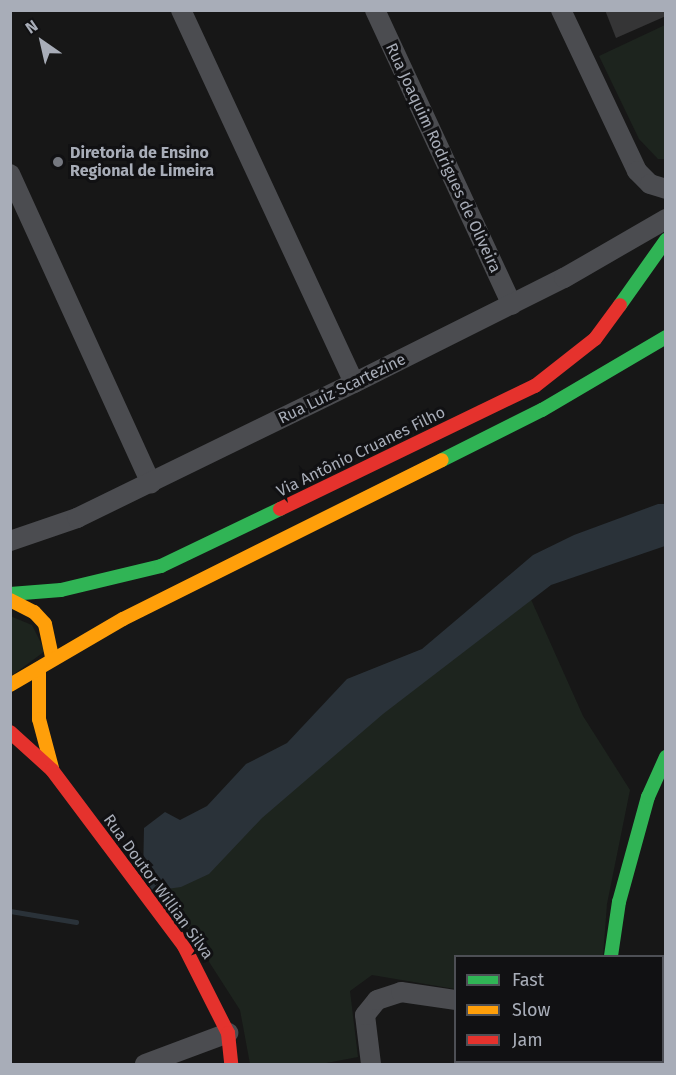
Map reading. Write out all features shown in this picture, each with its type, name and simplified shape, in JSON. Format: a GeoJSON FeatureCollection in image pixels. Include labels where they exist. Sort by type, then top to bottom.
{"type":"FeatureCollection","features":[{"type":"Feature","properties":{"kind":"main road","name":"Via Antônio Cruanes Filho"},"geometry":{"type":"LineString","coordinates":[[10,594],[61,590],[161,566],[535,386],[595,339],[666,240]]}},
{"type":"Feature","properties":{"kind":"main road"},"geometry":{"type":"LineString","coordinates":[[10,685],[39,671],[52,657],[542,410],[666,338]]}},
{"type":"Feature","properties":{"kind":"main road"},"geometry":{"type":"LineString","coordinates":[[10,600],[34,612],[45,624],[52,657]]}},
{"type":"Feature","properties":{"kind":"main road"},"geometry":{"type":"LineString","coordinates":[[39,671],[39,719],[52,770]]}},
{"type":"Feature","properties":{"kind":"main road"},"geometry":{"type":"LineString","coordinates":[[10,732],[52,770]]}},
{"type":"Feature","properties":{"kind":"main road"},"geometry":{"type":"LineString","coordinates":[[611,955],[619,902],[645,808],[666,757]]}},
{"type":"Feature","properties":{"kind":"main road","name":"Rua Doutor Willian Silva"},"geometry":{"type":"LineString","coordinates":[[52,770],[184,946],[228,1033],[231,1065]]}},
{"type":"Feature","properties":{"kind":"street"},"geometry":{"type":"LineString","coordinates":[[181,10],[354,383]]}},
{"type":"Feature","properties":{"kind":"street","name":"Rua Joaquim Rodrigues de Oliveira"},"geometry":{"type":"LineString","coordinates":[[375,10],[512,305]]}},
{"type":"Feature","properties":{"kind":"street"},"geometry":{"type":"LineString","coordinates":[[561,10],[637,171],[650,184],[666,189]]}},
{"type":"Feature","properties":{"kind":"street"},"geometry":{"type":"LineString","coordinates":[[10,174],[151,483]]}},
{"type":"Feature","properties":{"kind":"street","name":"Rua Luiz Scartezine"},"geometry":{"type":"LineString","coordinates":[[10,541],[77,518],[151,483],[512,305],[666,219]]}},
{"type":"Feature","properties":{"kind":"street"},"geometry":{"type":"LineString","coordinates":[[371,1065],[365,1016],[377,1000],[401,992],[454,1000]]}},
{"type":"Feature","properties":{"kind":"street"},"geometry":{"type":"LineString","coordinates":[[145,1065],[228,1033]]}},
{"type":"Feature","properties":{"kind":"shaded area"},"geometry":{"type":"Polygon","coordinates":[[[665,25],[666,159],[658,159],[639,139],[599,56],[665,25]]]}},
{"type":"Feature","properties":{"kind":"shaded area"},"geometry":{"type":"Polygon","coordinates":[[[658,504],[665,504],[665,546],[551,585],[383,714],[262,818],[209,874],[181,887],[153,891],[143,876],[144,828],[165,812],[180,820],[207,806],[246,764],[287,743],[347,679],[422,649],[533,555],[574,535],[658,504]]]}},
{"type":"Feature","properties":{"kind":"shaded area"},"geometry":{"type":"Polygon","coordinates":[[[529,595],[583,716],[630,790],[607,904],[603,955],[454,955],[454,989],[372,975],[350,991],[358,1057],[321,1064],[250,1064],[240,1010],[159,884],[529,595]]]}},
{"type":"Feature","properties":{"kind":"shaded area"},"geometry":{"type":"Polygon","coordinates":[[[10,616],[32,625],[45,651],[10,677],[10,616]]]}},
{"type":"Feature","properties":{"kind":"building"},"geometry":{"type":"Polygon","coordinates":[[[605,10],[666,10],[666,16],[616,38],[605,10]]]}},
{"type":"Feature","properties":{"kind":"waterway"},"geometry":{"type":"LineString","coordinates":[[10,911],[76,922]]}},
{"type":"Feature","properties":{"kind":"traffic: fast"},"geometry":{"type":"LineString","coordinates":[[620,305],[666,240]]}},
{"type":"Feature","properties":{"kind":"traffic: fast"},"geometry":{"type":"LineString","coordinates":[[442,460],[542,410],[666,337]]}},
{"type":"Feature","properties":{"kind":"traffic: fast"},"geometry":{"type":"LineString","coordinates":[[10,594],[61,590],[161,566],[280,509]]}},
{"type":"Feature","properties":{"kind":"traffic: fast"},"geometry":{"type":"LineString","coordinates":[[611,955],[619,902],[648,797],[666,757]]}},
{"type":"Feature","properties":{"kind":"traffic: slow"},"geometry":{"type":"LineString","coordinates":[[10,685],[123,619],[442,460]]}},
{"type":"Feature","properties":{"kind":"traffic: slow"},"geometry":{"type":"LineString","coordinates":[[10,600],[34,612],[45,624],[52,656]]}},
{"type":"Feature","properties":{"kind":"traffic: slow"},"geometry":{"type":"LineString","coordinates":[[39,671],[39,719],[52,768]]}},
{"type":"Feature","properties":{"kind":"traffic: jam"},"geometry":{"type":"LineString","coordinates":[[280,509],[535,386],[595,339],[620,305]]}},
{"type":"Feature","properties":{"kind":"traffic: jam"},"geometry":{"type":"LineString","coordinates":[[10,732],[52,770],[184,946],[228,1033],[231,1064]]}},
{"type":"Feature","properties":{"kind":"place","name":"Diretoria de Ensino Regional de Limeira"},"geometry":{"type":"Point","coordinates":[58,162]}}]}
